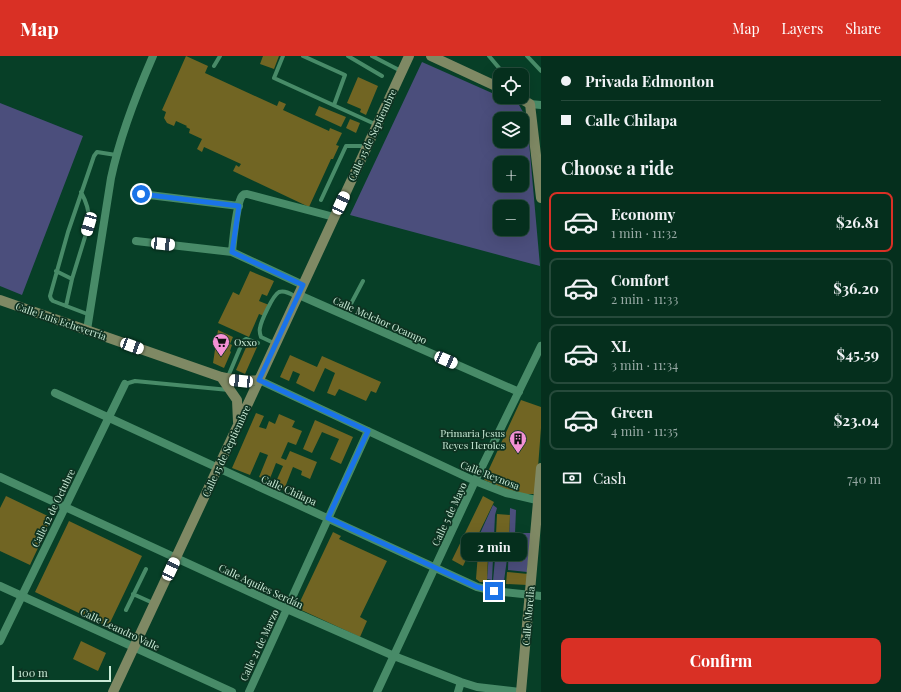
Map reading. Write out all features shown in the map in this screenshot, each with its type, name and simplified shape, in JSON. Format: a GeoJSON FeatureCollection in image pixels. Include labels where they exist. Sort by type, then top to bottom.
{"type":"FeatureCollection","features":[{"type":"Feature","properties":{"kind":"street"},"geometry":{"type":"LineString","coordinates":[[87,330],[116,155],[138,91],[154,56]]}},
{"type":"Feature","properties":{"kind":"street","name":"Calle 15 de Septiembre"},"geometry":{"type":"LineString","coordinates":[[113,692],[409,56]]}},
{"type":"Feature","properties":{"kind":"street"},"geometry":{"type":"LineString","coordinates":[[431,56],[493,85]]}},
{"type":"Feature","properties":{"kind":"street"},"geometry":{"type":"LineString","coordinates":[[541,105],[530,104],[541,198]]}},
{"type":"Feature","properties":{"kind":"street"},"geometry":{"type":"LineString","coordinates":[[141,194],[239,206]]}},
{"type":"Feature","properties":{"kind":"street"},"geometry":{"type":"LineString","coordinates":[[232,252],[239,206],[241,197],[244,194],[334,217]]}},
{"type":"Feature","properties":{"kind":"street","name":"Calle Melchor Ocampo"},"geometry":{"type":"LineString","coordinates":[[136,241],[232,252],[300,293],[345,315],[519,392]]}},
{"type":"Feature","properties":{"kind":"street","name":"Calle Luis Echeverría"},"geometry":{"type":"LineString","coordinates":[[0,300],[224,378],[241,381],[259,380]]}},
{"type":"Feature","properties":{"kind":"street","name":"Calle 5 de Mayo"},"geometry":{"type":"LineString","coordinates":[[377,692],[475,481],[541,346]]}},
{"type":"Feature","properties":{"kind":"street"},"geometry":{"type":"LineString","coordinates":[[224,378],[237,400],[238,425]]}},
{"type":"Feature","properties":{"kind":"street","name":"Calle Reynosa"},"geometry":{"type":"LineString","coordinates":[[259,380],[475,481],[506,493],[540,501]]}},
{"type":"Feature","properties":{"kind":"street","name":"Calle 12 de Octubre"},"geometry":{"type":"LineString","coordinates":[[0,641],[125,384]]}},
{"type":"Feature","properties":{"kind":"street","name":"Calle Chilapa"},"geometry":{"type":"LineString","coordinates":[[56,393],[218,469],[477,587],[494,591],[541,596]]}},
{"type":"Feature","properties":{"kind":"street","name":"Calle 21 de Marzo"},"geometry":{"type":"LineString","coordinates":[[249,692],[368,431]]}},
{"type":"Feature","properties":{"kind":"street","name":"Calle Morelia"},"geometry":{"type":"LineString","coordinates":[[521,692],[540,501],[541,468]]}},
{"type":"Feature","properties":{"kind":"street","name":"Calle Aquiles Serdán"},"geometry":{"type":"LineString","coordinates":[[0,477],[287,609],[394,656],[460,682],[477,687],[521,692]]}},
{"type":"Feature","properties":{"kind":"street","name":"Calle Leandro Valle"},"geometry":{"type":"LineString","coordinates":[[0,586],[232,692]]}},
{"type":"Feature","properties":{"kind":"street"},"geometry":{"type":"LineString","coordinates":[[458,692],[460,682]]}},
{"type":"Feature","properties":{"kind":"lane"},"geometry":{"type":"LineString","coordinates":[[214,66],[220,56]]}},
{"type":"Feature","properties":{"kind":"lane"},"geometry":{"type":"LineString","coordinates":[[283,56],[274,78],[377,125]]}},
{"type":"Feature","properties":{"kind":"lane"},"geometry":{"type":"LineString","coordinates":[[303,56],[346,75],[334,105]]}},
{"type":"Feature","properties":{"kind":"lane"},"geometry":{"type":"LineString","coordinates":[[348,56],[382,76]]}},
{"type":"Feature","properties":{"kind":"lane"},"geometry":{"type":"LineString","coordinates":[[372,56],[402,72]]}},
{"type":"Feature","properties":{"kind":"lane"},"geometry":{"type":"LineString","coordinates":[[489,56],[499,68]]}},
{"type":"Feature","properties":{"kind":"lane"},"geometry":{"type":"LineString","coordinates":[[527,56],[541,72]]}},
{"type":"Feature","properties":{"kind":"lane"},"geometry":{"type":"LineString","coordinates":[[321,200],[346,146],[367,146]]}},
{"type":"Feature","properties":{"kind":"lane"},"geometry":{"type":"LineString","coordinates":[[90,316],[51,300],[50,296],[56,271],[81,191],[96,153],[116,155]]}},
{"type":"Feature","properties":{"kind":"lane"},"geometry":{"type":"LineString","coordinates":[[66,306],[72,279],[89,224],[88,209],[81,191]]}},
{"type":"Feature","properties":{"kind":"lane"},"geometry":{"type":"LineString","coordinates":[[56,271],[72,279]]}},
{"type":"Feature","properties":{"kind":"lane"},"geometry":{"type":"LineString","coordinates":[[345,315],[363,281]]}},
{"type":"Feature","properties":{"kind":"lane"},"geometry":{"type":"LineString","coordinates":[[276,344],[261,337],[260,332],[260,327],[272,301],[280,292],[300,293]]}},
{"type":"Feature","properties":{"kind":"lane"},"geometry":{"type":"LineString","coordinates":[[224,378],[243,341],[246,339],[258,344]]}},
{"type":"Feature","properties":{"kind":"lane"},"geometry":{"type":"LineString","coordinates":[[125,384],[134,381],[231,390]]}},
{"type":"Feature","properties":{"kind":"lane"},"geometry":{"type":"LineString","coordinates":[[126,610],[146,569]]}},
{"type":"Feature","properties":{"kind":"lane"},"geometry":{"type":"LineString","coordinates":[[133,594],[155,603]]}},
{"type":"Feature","properties":{"kind":"shaded area"},"geometry":{"type":"Polygon","coordinates":[[[422,62],[493,93],[493,104],[519,105],[523,112],[493,112],[493,148],[529,148],[529,142],[540,266],[350,215],[422,62]]]}},
{"type":"Feature","properties":{"kind":"shaded area"},"geometry":{"type":"Polygon","coordinates":[[[0,103],[83,136],[22,295],[0,286],[0,103]]]}},
{"type":"Feature","properties":{"kind":"shaded area"},"geometry":{"type":"Polygon","coordinates":[[[493,505],[497,508],[495,515],[492,580],[487,579],[489,553],[472,551],[493,505]]]}},
{"type":"Feature","properties":{"kind":"shaded area"},"geometry":{"type":"Polygon","coordinates":[[[510,508],[516,510],[515,534],[511,535],[511,560],[522,562],[523,533],[531,533],[527,572],[508,570],[510,508]]]}},
{"type":"Feature","properties":{"kind":"shaded area"},"geometry":{"type":"Polygon","coordinates":[[[495,559],[507,559],[504,581],[493,581],[495,559]]]}},
{"type":"Feature","properties":{"kind":"building"},"geometry":{"type":"Polygon","coordinates":[[[186,56],[208,66],[205,73],[277,106],[279,101],[286,104],[283,110],[329,131],[330,128],[342,133],[336,145],[339,146],[333,159],[331,159],[309,207],[233,171],[236,165],[239,167],[241,164],[204,147],[202,152],[197,149],[202,139],[189,133],[190,129],[186,127],[187,126],[176,121],[174,126],[167,123],[164,118],[166,112],[162,110],[186,56]]]}},
{"type":"Feature","properties":{"kind":"building"},"geometry":{"type":"Polygon","coordinates":[[[263,56],[279,56],[274,69],[260,64],[263,56]]]}},
{"type":"Feature","properties":{"kind":"building"},"geometry":{"type":"Polygon","coordinates":[[[358,77],[378,86],[366,115],[360,112],[361,109],[347,103],[358,77]]]}},
{"type":"Feature","properties":{"kind":"building"},"geometry":{"type":"Polygon","coordinates":[[[319,106],[346,117],[341,127],[315,115],[319,106]]]}},
{"type":"Feature","properties":{"kind":"building"},"geometry":{"type":"Polygon","coordinates":[[[350,119],[360,123],[356,133],[346,128],[350,119]]]}},
{"type":"Feature","properties":{"kind":"building"},"geometry":{"type":"Polygon","coordinates":[[[250,271],[274,281],[267,296],[262,294],[259,301],[269,305],[264,316],[259,314],[249,337],[218,323],[233,292],[239,295],[250,271]]]}},
{"type":"Feature","properties":{"kind":"building"},"geometry":{"type":"Polygon","coordinates":[[[218,330],[233,337],[230,344],[232,345],[231,352],[224,368],[213,363],[218,330]]]}},
{"type":"Feature","properties":{"kind":"building"},"geometry":{"type":"Polygon","coordinates":[[[248,343],[257,347],[245,374],[236,370],[248,343]]]}},
{"type":"Feature","properties":{"kind":"building"},"geometry":{"type":"Polygon","coordinates":[[[290,355],[317,367],[322,356],[381,382],[376,393],[371,391],[366,401],[339,389],[335,396],[327,393],[335,373],[325,368],[314,392],[296,383],[300,374],[293,371],[289,381],[280,377],[290,355]]]}},
{"type":"Feature","properties":{"kind":"building","name":"Primaria Jesus Reyes Heroles"},"geometry":{"type":"Polygon","coordinates":[[[521,400],[541,407],[541,428],[536,494],[518,494],[484,480],[521,400]]]}},
{"type":"Feature","properties":{"kind":"building"},"geometry":{"type":"Polygon","coordinates":[[[256,413],[264,416],[259,427],[266,429],[269,421],[275,424],[279,414],[295,421],[292,427],[302,431],[296,445],[288,442],[281,458],[286,460],[290,451],[317,462],[310,479],[301,475],[302,471],[293,467],[284,490],[274,486],[283,466],[276,463],[269,481],[259,477],[268,455],[260,452],[250,475],[232,468],[256,413]]]}},
{"type":"Feature","properties":{"kind":"building"},"geometry":{"type":"Polygon","coordinates":[[[315,420],[353,437],[341,464],[330,459],[339,439],[322,432],[312,453],[303,449],[315,420]]]}},
{"type":"Feature","properties":{"kind":"building"},"geometry":{"type":"Polygon","coordinates":[[[6,496],[52,518],[30,565],[0,551],[0,508],[6,496]]]}},
{"type":"Feature","properties":{"kind":"building"},"geometry":{"type":"Polygon","coordinates":[[[483,496],[494,502],[463,566],[452,560],[483,496]]]}},
{"type":"Feature","properties":{"kind":"building"},"geometry":{"type":"Polygon","coordinates":[[[497,514],[510,515],[508,555],[495,555],[497,514]]]}},
{"type":"Feature","properties":{"kind":"building"},"geometry":{"type":"Polygon","coordinates":[[[69,521],[142,556],[108,627],[35,592],[69,521]]]}},
{"type":"Feature","properties":{"kind":"building"},"geometry":{"type":"Polygon","coordinates":[[[333,532],[341,536],[339,539],[387,561],[360,617],[367,621],[360,637],[297,608],[333,532]]]}},
{"type":"Feature","properties":{"kind":"building"},"geometry":{"type":"Polygon","coordinates":[[[513,538],[522,539],[522,562],[512,561],[513,538]]]}},
{"type":"Feature","properties":{"kind":"building"},"geometry":{"type":"Polygon","coordinates":[[[478,553],[488,554],[487,582],[480,582],[476,579],[478,553]]]}},
{"type":"Feature","properties":{"kind":"building"},"geometry":{"type":"Polygon","coordinates":[[[507,572],[528,574],[527,585],[506,584],[507,572]]]}},
{"type":"Feature","properties":{"kind":"building"},"geometry":{"type":"Polygon","coordinates":[[[81,641],[106,653],[98,671],[73,659],[81,641]]]}},
{"type":"Feature","properties":{"kind":"place","name":"Oxxo"},"geometry":{"type":"Point","coordinates":[221,357]}},
{"type":"Feature","properties":{"kind":"place","name":"Primaria Jesus Reyes Heroles"},"geometry":{"type":"Point","coordinates":[518,454]}},
{"type":"Feature","properties":{"kind":"route"},"geometry":{"type":"LineString","coordinates":[[141,194],[239,206],[232,252],[303,285],[259,380],[368,431],[328,518],[477,587],[494,591]]}}]}
